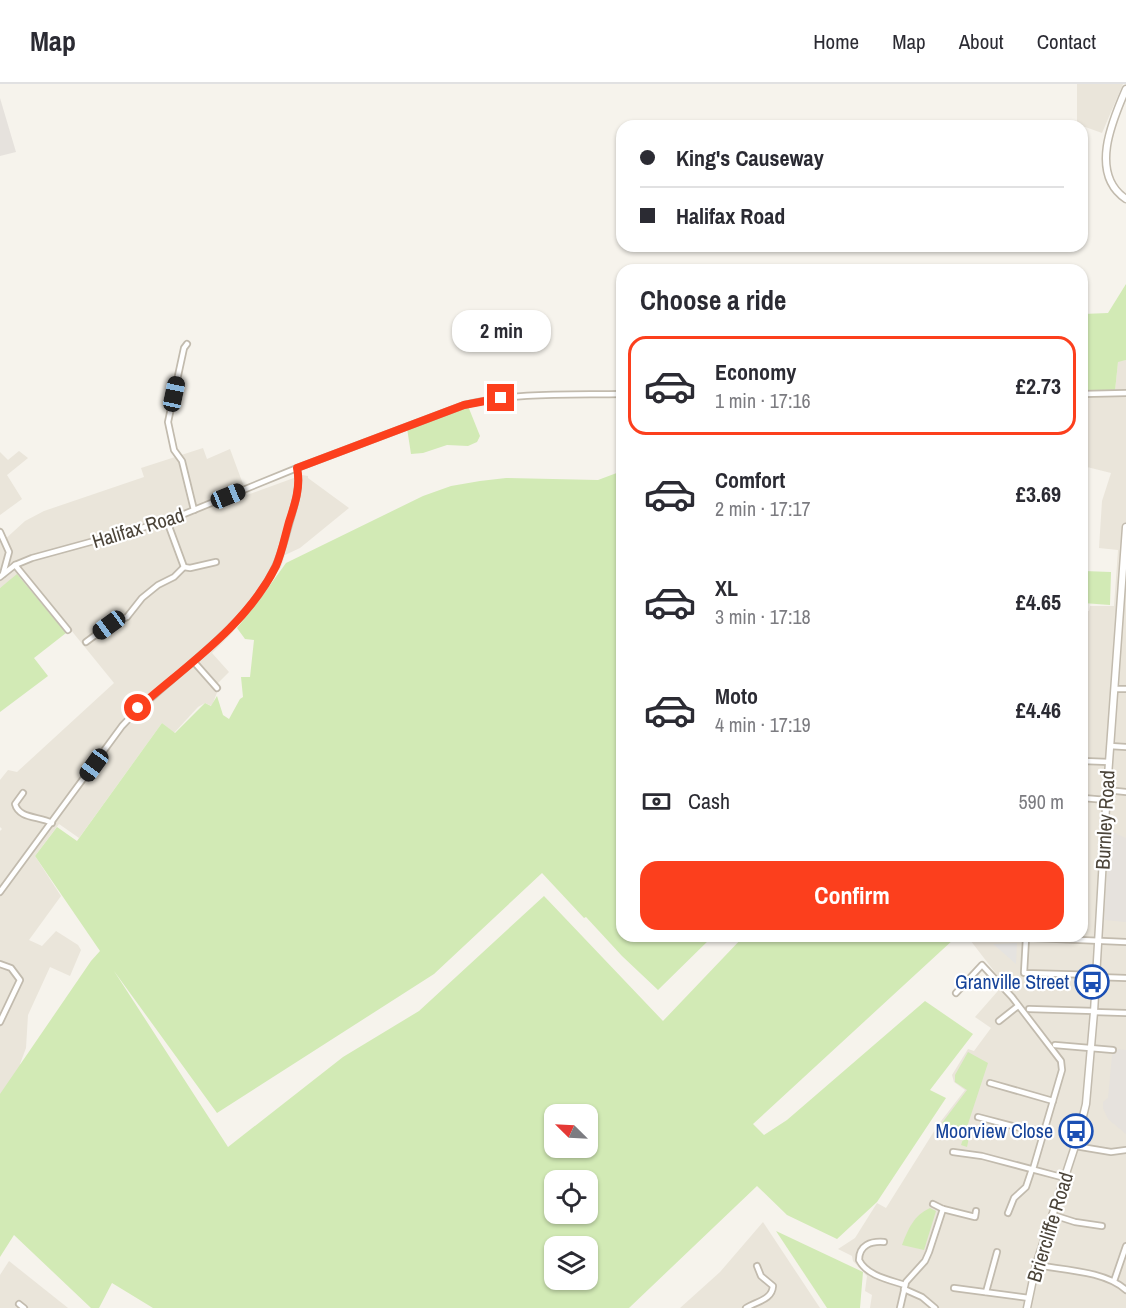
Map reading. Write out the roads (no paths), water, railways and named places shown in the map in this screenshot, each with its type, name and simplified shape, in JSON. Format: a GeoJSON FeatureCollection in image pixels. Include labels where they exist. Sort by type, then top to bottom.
{"type":"FeatureCollection","features":[{"type":"Feature","properties":{"kind":"street"},"geometry":{"type":"LineString","coordinates":[[1126,89],[1108,136],[1106,156],[1108,173],[1113,186],[1126,199]]}},
{"type":"Feature","properties":{"kind":"street"},"geometry":{"type":"LineString","coordinates":[[187,344],[184,348],[168,422],[174,450],[182,461],[194,510]]}},
{"type":"Feature","properties":{"kind":"street"},"geometry":{"type":"LineString","coordinates":[[1088,394],[1126,393]]}},
{"type":"Feature","properties":{"kind":"street","name":"Halifax Road"},"geometry":{"type":"LineString","coordinates":[[2,576],[15,565],[32,558],[167,520],[464,405],[514,396],[616,394]]}},
{"type":"Feature","properties":{"kind":"street"},"geometry":{"type":"LineString","coordinates":[[0,892],[122,726],[165,684],[194,662],[240,617],[257,596],[276,565],[297,495],[299,479],[297,468]]}},
{"type":"Feature","properties":{"kind":"street"},"geometry":{"type":"LineString","coordinates":[[167,520],[184,567]]}},
{"type":"Feature","properties":{"kind":"street","name":"Burnley Road"},"geometry":{"type":"LineString","coordinates":[[1088,1077],[1097,976],[1106,800],[1123,603],[1126,530]]}},
{"type":"Feature","properties":{"kind":"street"},"geometry":{"type":"LineString","coordinates":[[0,532],[9,552],[2,576]]}},
{"type":"Feature","properties":{"kind":"street"},"geometry":{"type":"LineString","coordinates":[[184,567],[190,568],[216,562]]}},
{"type":"Feature","properties":{"kind":"street"},"geometry":{"type":"LineString","coordinates":[[15,565],[68,630]]}},
{"type":"Feature","properties":{"kind":"street"},"geometry":{"type":"LineString","coordinates":[[86,642],[109,625],[128,617],[142,598],[158,585],[174,577],[184,567]]}},
{"type":"Feature","properties":{"kind":"street"},"geometry":{"type":"LineString","coordinates":[[194,662],[217,688]]}},
{"type":"Feature","properties":{"kind":"street"},"geometry":{"type":"LineString","coordinates":[[1115,689],[1126,690]]}},
{"type":"Feature","properties":{"kind":"street"},"geometry":{"type":"LineString","coordinates":[[1110,746],[1126,747]]}},
{"type":"Feature","properties":{"kind":"street"},"geometry":{"type":"LineString","coordinates":[[1088,761],[1109,762]]}},
{"type":"Feature","properties":{"kind":"street"},"geometry":{"type":"LineString","coordinates":[[1107,790],[1126,792]]}},
{"type":"Feature","properties":{"kind":"street"},"geometry":{"type":"LineString","coordinates":[[24,793],[15,804],[19,812],[52,823]]}},
{"type":"Feature","properties":{"kind":"street"},"geometry":{"type":"LineString","coordinates":[[1088,798],[1106,800]]}},
{"type":"Feature","properties":{"kind":"street"},"geometry":{"type":"LineString","coordinates":[[1088,941],[1126,942]]}},
{"type":"Feature","properties":{"kind":"street"},"geometry":{"type":"LineString","coordinates":[[1026,942],[1024,973],[1126,978]]}},
{"type":"Feature","properties":{"kind":"street"},"geometry":{"type":"LineString","coordinates":[[0,964],[11,968],[20,980],[0,1022]]}},
{"type":"Feature","properties":{"kind":"street"},"geometry":{"type":"LineString","coordinates":[[956,993],[982,965],[1059,1057],[1062,1070],[1026,1187],[1007,1208]]}},
{"type":"Feature","properties":{"kind":"street"},"geometry":{"type":"LineString","coordinates":[[999,1021],[1018,1006]]}},
{"type":"Feature","properties":{"kind":"street"},"geometry":{"type":"LineString","coordinates":[[1029,1009],[1126,1013]]}},
{"type":"Feature","properties":{"kind":"street"},"geometry":{"type":"LineString","coordinates":[[1055,1045],[1113,1050]]}},
{"type":"Feature","properties":{"kind":"street","name":"Briercliffe Road"},"geometry":{"type":"LineString","coordinates":[[1027,1308],[1036,1265],[1075,1146],[1086,1104],[1088,1077]]}},
{"type":"Feature","properties":{"kind":"street"},"geometry":{"type":"LineString","coordinates":[[990,1083],[1053,1101]]}},
{"type":"Feature","properties":{"kind":"street"},"geometry":{"type":"LineString","coordinates":[[978,1117],[1043,1134]]}},
{"type":"Feature","properties":{"kind":"street"},"geometry":{"type":"LineString","coordinates":[[1075,1146],[1111,1152],[1126,1150]]}},
{"type":"Feature","properties":{"kind":"street"},"geometry":{"type":"LineString","coordinates":[[953,1152],[982,1156],[1065,1178]]}},
{"type":"Feature","properties":{"kind":"street"},"geometry":{"type":"LineString","coordinates":[[933,1204],[943,1209],[975,1216]]}},
{"type":"Feature","properties":{"kind":"street"},"geometry":{"type":"LineString","coordinates":[[900,1308],[905,1287],[925,1261],[943,1209]]}},
{"type":"Feature","properties":{"kind":"street"},"geometry":{"type":"LineString","coordinates":[[1053,1215],[1075,1222],[1102,1226]]}},
{"type":"Feature","properties":{"kind":"street"},"geometry":{"type":"LineString","coordinates":[[884,1242],[874,1241],[862,1248],[859,1260],[862,1266],[905,1287],[935,1308]]}},
{"type":"Feature","properties":{"kind":"street"},"geometry":{"type":"LineString","coordinates":[[1114,1281],[1126,1246]]}},
{"type":"Feature","properties":{"kind":"street"},"geometry":{"type":"LineString","coordinates":[[986,1292],[997,1252]]}},
{"type":"Feature","properties":{"kind":"street"},"geometry":{"type":"LineString","coordinates":[[1036,1265],[1104,1277],[1126,1290]]}},
{"type":"Feature","properties":{"kind":"street"},"geometry":{"type":"LineString","coordinates":[[746,1308],[767,1298],[772,1292],[772,1286],[760,1276],[757,1266]]}},
{"type":"Feature","properties":{"kind":"street"},"geometry":{"type":"LineString","coordinates":[[954,1288],[1029,1298]]}},
{"type":"Feature","properties":{"kind":"place","name":"Granville Street"},"geometry":{"type":"Point","coordinates":[1092,982]}},
{"type":"Feature","properties":{"kind":"place","name":"Moorview Close"},"geometry":{"type":"Point","coordinates":[1076,1131]}}]}
